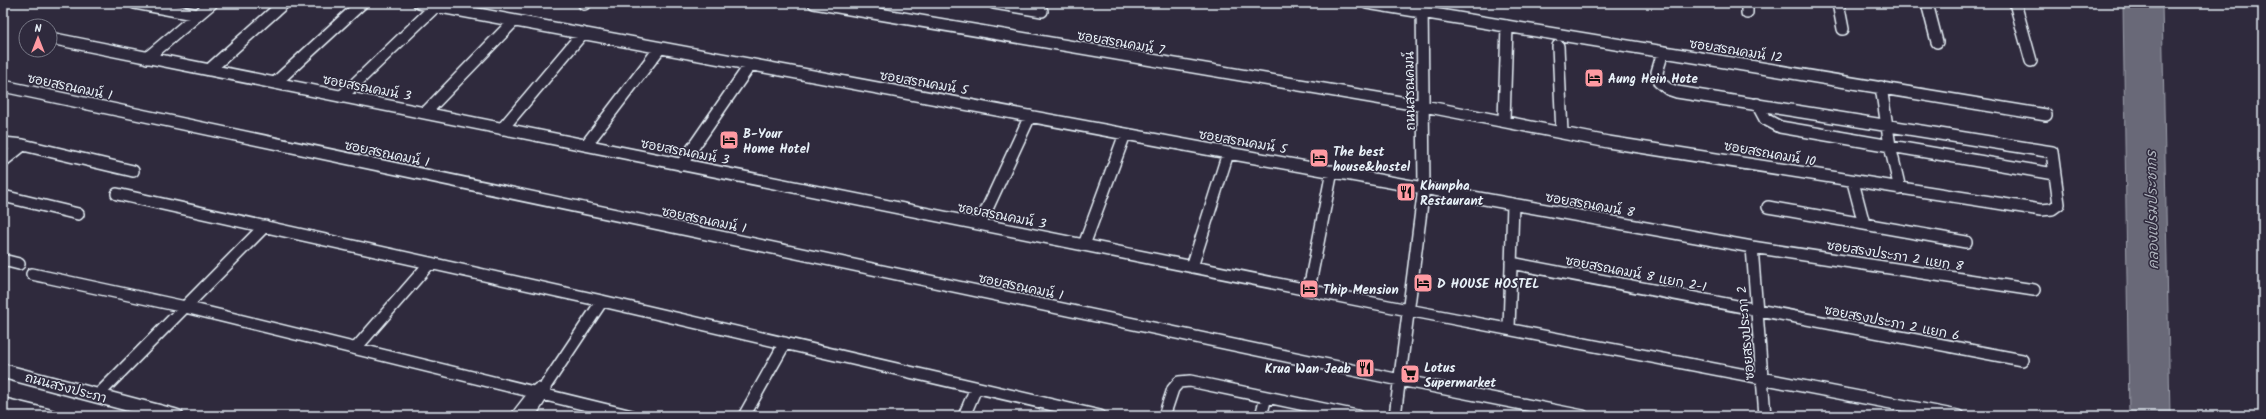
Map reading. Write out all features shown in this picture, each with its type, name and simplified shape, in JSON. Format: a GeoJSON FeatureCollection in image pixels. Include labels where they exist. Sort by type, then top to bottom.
{"type":"FeatureCollection","features":[{"type":"Feature","properties":{"kind":"main road","name":"ถนนสรงประภา"},"geometry":{"type":"LineString","coordinates":[[3,371],[175,416]]}},
{"type":"Feature","properties":{"kind":"main road"},"geometry":{"type":"LineString","coordinates":[[3,405],[48,416]]}},
{"type":"Feature","properties":{"kind":"street"},"geometry":{"type":"LineString","coordinates":[[135,3],[198,15]]}},
{"type":"Feature","properties":{"kind":"street"},"geometry":{"type":"LineString","coordinates":[[147,58],[212,3]]}},
{"type":"Feature","properties":{"kind":"street"},"geometry":{"type":"LineString","coordinates":[[209,70],[284,3]]}},
{"type":"Feature","properties":{"kind":"street"},"geometry":{"type":"LineString","coordinates":[[275,83],[362,3]]}},
{"type":"Feature","properties":{"kind":"street","name":"ซอยสรณคมน์ 5"},"geometry":{"type":"LineString","coordinates":[[419,3],[1228,153],[1424,187]]}},
{"type":"Feature","properties":{"kind":"street","name":"ซอยสรณคมน์ 7"},"geometry":{"type":"LineString","coordinates":[[814,3],[1424,106]]}},
{"type":"Feature","properties":{"kind":"street"},"geometry":{"type":"LineString","coordinates":[[994,3],[1042,11]]}},
{"type":"Feature","properties":{"kind":"street","name":"ซอยสรณคมน์ 12"},"geometry":{"type":"LineString","coordinates":[[1367,3],[1422,7],[1507,26],[2046,115]]}},
{"type":"Feature","properties":{"kind":"street"},"geometry":{"type":"LineString","coordinates":[[1838,3],[1843,29]]}},
{"type":"Feature","properties":{"kind":"street"},"geometry":{"type":"LineString","coordinates":[[1927,3],[1937,42]]}},
{"type":"Feature","properties":{"kind":"street"},"geometry":{"type":"LineString","coordinates":[[2015,3],[2031,61]]}},
{"type":"Feature","properties":{"kind":"street"},"geometry":{"type":"LineString","coordinates":[[341,97],[436,6]]}},
{"type":"Feature","properties":{"kind":"street","name":"ถนนสรณคมน์"},"geometry":{"type":"LineString","coordinates":[[1395,416],[1424,187],[1422,7]]}},
{"type":"Feature","properties":{"kind":"street"},"geometry":{"type":"LineString","coordinates":[[425,113],[514,20]]}},
{"type":"Feature","properties":{"kind":"street"},"geometry":{"type":"LineString","coordinates":[[1504,120],[1507,26]]}},
{"type":"Feature","properties":{"kind":"street"},"geometry":{"type":"LineString","coordinates":[[502,129],[583,33]]}},
{"type":"Feature","properties":{"kind":"street","name":"ซอยสรณคมน์ 3"},"geometry":{"type":"LineString","coordinates":[[58,40],[1408,310],[1509,328],[1958,416]]}},
{"type":"Feature","properties":{"kind":"street"},"geometry":{"type":"LineString","coordinates":[[1558,46],[1562,133]]}},
{"type":"Feature","properties":{"kind":"street"},"geometry":{"type":"LineString","coordinates":[[586,145],[660,48]]}},
{"type":"Feature","properties":{"kind":"street"},"geometry":{"type":"LineString","coordinates":[[1663,52],[1658,74],[1658,83],[1663,88],[1888,126]]}},
{"type":"Feature","properties":{"kind":"street"},"geometry":{"type":"LineString","coordinates":[[681,164],[750,65]]}},
{"type":"Feature","properties":{"kind":"street","name":"ซอยสรณคมน์ 1"},"geometry":{"type":"LineString","coordinates":[[3,86],[1400,380],[1583,416]]}},
{"type":"Feature","properties":{"kind":"street"},"geometry":{"type":"LineString","coordinates":[[1881,87],[1890,146],[1900,189]]}},
{"type":"Feature","properties":{"kind":"street"},"geometry":{"type":"LineString","coordinates":[[1756,104],[1762,118],[1768,124],[2054,174]]}},
{"type":"Feature","properties":{"kind":"street","name":"ซอยสรณคมน์ 10"},"geometry":{"type":"LineString","coordinates":[[1424,106],[1504,120],[1562,133],[1853,182],[2040,210],[2052,209],[2059,204],[2052,152],[1888,126]]}},
{"type":"Feature","properties":{"kind":"street"},"geometry":{"type":"LineString","coordinates":[[980,224],[1030,116]]}},
{"type":"Feature","properties":{"kind":"street"},"geometry":{"type":"LineString","coordinates":[[1084,245],[1125,134]]}},
{"type":"Feature","properties":{"kind":"street"},"geometry":{"type":"LineString","coordinates":[[3,144],[23,145],[133,171]]}},
{"type":"Feature","properties":{"kind":"street"},"geometry":{"type":"LineString","coordinates":[[3,162],[23,145]]}},
{"type":"Feature","properties":{"kind":"street"},"geometry":{"type":"LineString","coordinates":[[1192,267],[1228,153]]}},
{"type":"Feature","properties":{"kind":"street"},"geometry":{"type":"LineString","coordinates":[[1309,290],[1332,171]]}},
{"type":"Feature","properties":{"kind":"street"},"geometry":{"type":"LineString","coordinates":[[1853,182],[1864,224]]}},
{"type":"Feature","properties":{"kind":"street","name":"ซอยสรณคมน์ 8"},"geometry":{"type":"LineString","coordinates":[[1424,187],[1752,247]]}},
{"type":"Feature","properties":{"kind":"street"},"geometry":{"type":"LineString","coordinates":[[117,194],[602,301],[1100,416]]}},
{"type":"Feature","properties":{"kind":"street"},"geometry":{"type":"LineString","coordinates":[[3,196],[78,214]]}},
{"type":"Feature","properties":{"kind":"street"},"geometry":{"type":"LineString","coordinates":[[1509,328],[1513,204]]}},
{"type":"Feature","properties":{"kind":"street"},"geometry":{"type":"LineString","coordinates":[[1768,207],[1966,242]]}},
{"type":"Feature","properties":{"kind":"street"},"geometry":{"type":"LineString","coordinates":[[98,395],[265,226]]}},
{"type":"Feature","properties":{"kind":"street","name":"ซอยสรงประภา 2 แยก 8"},"geometry":{"type":"LineString","coordinates":[[1752,247],[2034,290]]}},
{"type":"Feature","properties":{"kind":"street","name":"ซอยสรงประภา 2"},"geometry":{"type":"LineString","coordinates":[[1752,247],[1765,416]]}},
{"type":"Feature","properties":{"kind":"street"},"geometry":{"type":"LineString","coordinates":[[3,260],[20,264]]}},
{"type":"Feature","properties":{"kind":"street"},"geometry":{"type":"LineString","coordinates":[[356,348],[430,263]]}},
{"type":"Feature","properties":{"kind":"street","name":"ซอยสรณคมน์ 8 แยก 2-1"},"geometry":{"type":"LineString","coordinates":[[1511,263],[1757,311]]}},
{"type":"Feature","properties":{"kind":"street"},"geometry":{"type":"LineString","coordinates":[[32,274],[185,307],[541,390],[632,416]]}},
{"type":"Feature","properties":{"kind":"street"},"geometry":{"type":"LineString","coordinates":[[528,416],[541,390],[602,301]]}},
{"type":"Feature","properties":{"kind":"street","name":"ซอยสรงประภา 2 แยก 6"},"geometry":{"type":"LineString","coordinates":[[1757,311],[2022,360]]}},
{"type":"Feature","properties":{"kind":"street"},"geometry":{"type":"LineString","coordinates":[[744,416],[785,343]]}},
{"type":"Feature","properties":{"kind":"street"},"geometry":{"type":"LineString","coordinates":[[1164,416],[1173,389],[1179,382],[1190,381],[1266,397],[1324,413],[1357,416]]}},
{"type":"Feature","properties":{"kind":"street"},"geometry":{"type":"LineString","coordinates":[[964,416],[976,388]]}},
{"type":"Feature","properties":{"kind":"street"},"geometry":{"type":"LineString","coordinates":[[517,416],[541,390]]}},
{"type":"Feature","properties":{"kind":"street"},"geometry":{"type":"LineString","coordinates":[[1261,416],[1266,397]]}},
{"type":"Feature","properties":{"kind":"water","name":"คลองเปรมประชากร"},"geometry":{"type":"Polygon","coordinates":[[[2123,3],[2162,3],[2170,416],[2129,416],[2123,3]]]}},
{"type":"Feature","properties":{"kind":"place","name":"Aung Hein Hote"},"geometry":{"type":"Point","coordinates":[1594,78]}},
{"type":"Feature","properties":{"kind":"place","name":"B-Your Home Hotel"},"geometry":{"type":"Point","coordinates":[729,140]}},
{"type":"Feature","properties":{"kind":"place","name":"The best house&hostel"},"geometry":{"type":"Point","coordinates":[1319,158]}},
{"type":"Feature","properties":{"kind":"place","name":"Khunpha Restaurant"},"geometry":{"type":"Point","coordinates":[1406,192]}},
{"type":"Feature","properties":{"kind":"place","name":"D HOUSE HOSTEL"},"geometry":{"type":"Point","coordinates":[1423,283]}},
{"type":"Feature","properties":{"kind":"place","name":"Thip Mension"},"geometry":{"type":"Point","coordinates":[1309,289]}},
{"type":"Feature","properties":{"kind":"place","name":"Krua Wan Jeab"},"geometry":{"type":"Point","coordinates":[1365,368]}},
{"type":"Feature","properties":{"kind":"place","name":"Lotus Supermarket"},"geometry":{"type":"Point","coordinates":[1410,374]}}]}
